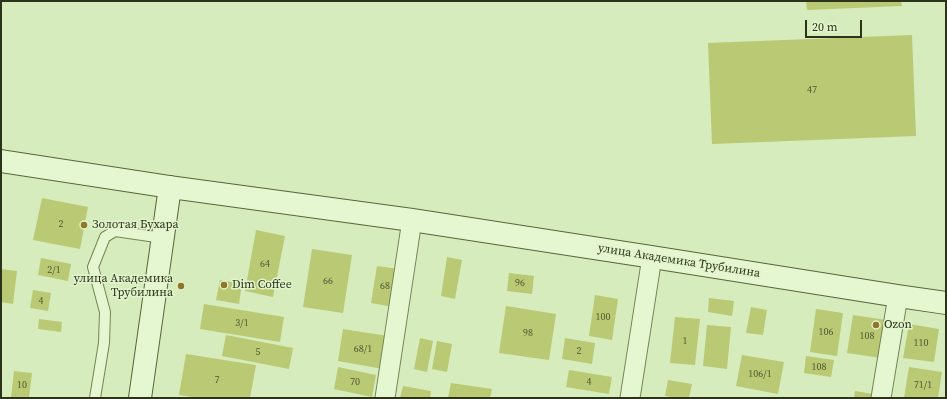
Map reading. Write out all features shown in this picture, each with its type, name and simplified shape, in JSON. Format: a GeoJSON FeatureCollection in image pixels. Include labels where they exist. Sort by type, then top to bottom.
{"type":"FeatureCollection","features":[{"type":"Feature","properties":{"kind":"main road","name":"улица Академика Трубилина"},"geometry":{"type":"LineString","coordinates":[[1,161],[170,187],[412,220],[946,303]]}},
{"type":"Feature","properties":{"kind":"main road"},"geometry":{"type":"LineString","coordinates":[[140,398],[170,187]]}},
{"type":"Feature","properties":{"kind":"street"},"geometry":{"type":"LineString","coordinates":[[385,398],[412,220]]}},
{"type":"Feature","properties":{"kind":"street"},"geometry":{"type":"LineString","coordinates":[[630,398],[652,257]]}},
{"type":"Feature","properties":{"kind":"street"},"geometry":{"type":"LineString","coordinates":[[881,398],[898,296]]}},
{"type":"Feature","properties":{"kind":"lane"},"geometry":{"type":"LineString","coordinates":[[95,398],[104,343],[105,312],[93,267],[105,238],[115,231],[163,238]]}},
{"type":"Feature","properties":{"kind":"building"},"geometry":{"type":"Polygon","coordinates":[[[806,1],[901,1],[902,6],[807,10],[806,1]]]}},
{"type":"Feature","properties":{"kind":"building"},"geometry":{"type":"Polygon","coordinates":[[[912,35],[916,136],[712,144],[708,43],[912,35]]]}},
{"type":"Feature","properties":{"kind":"building"},"geometry":{"type":"Polygon","coordinates":[[[42,198],[88,207],[80,249],[33,240],[42,198]]]}},
{"type":"Feature","properties":{"kind":"building"},"geometry":{"type":"Polygon","coordinates":[[[256,230],[285,236],[273,297],[245,291],[256,230]]]}},
{"type":"Feature","properties":{"kind":"building"},"geometry":{"type":"Polygon","coordinates":[[[312,249],[352,255],[343,313],[303,307],[312,249]]]}},
{"type":"Feature","properties":{"kind":"building"},"geometry":{"type":"Polygon","coordinates":[[[447,257],[462,260],[455,299],[441,296],[447,257]]]}},
{"type":"Feature","properties":{"kind":"building"},"geometry":{"type":"Polygon","coordinates":[[[41,258],[71,264],[68,281],[38,275],[41,258]]]}},
{"type":"Feature","properties":{"kind":"building"},"geometry":{"type":"Polygon","coordinates":[[[377,266],[398,269],[393,307],[371,303],[377,266]]]}},
{"type":"Feature","properties":{"kind":"building"},"geometry":{"type":"Polygon","coordinates":[[[1,269],[17,271],[13,304],[1,302],[1,269]]]}},
{"type":"Feature","properties":{"kind":"building"},"geometry":{"type":"Polygon","coordinates":[[[509,273],[534,276],[532,294],[507,291],[509,273]]]}},
{"type":"Feature","properties":{"kind":"building"},"geometry":{"type":"Polygon","coordinates":[[[220,280],[242,284],[239,304],[216,300],[220,280]]]}},
{"type":"Feature","properties":{"kind":"building"},"geometry":{"type":"Polygon","coordinates":[[[33,290],[51,293],[48,311],[30,308],[33,290]]]}},
{"type":"Feature","properties":{"kind":"building"},"geometry":{"type":"Polygon","coordinates":[[[595,295],[618,299],[612,340],[589,336],[595,295]]]}},
{"type":"Feature","properties":{"kind":"building"},"geometry":{"type":"Polygon","coordinates":[[[709,298],[734,301],[732,316],[708,312],[709,298]]]}},
{"type":"Feature","properties":{"kind":"building"},"geometry":{"type":"Polygon","coordinates":[[[204,304],[284,317],[280,342],[200,329],[204,304]]]}},
{"type":"Feature","properties":{"kind":"building"},"geometry":{"type":"Polygon","coordinates":[[[506,306],[556,314],[549,360],[499,353],[506,306]]]}},
{"type":"Feature","properties":{"kind":"building"},"geometry":{"type":"Polygon","coordinates":[[[751,307],[767,310],[763,335],[746,333],[751,307]]]}},
{"type":"Feature","properties":{"kind":"building"},"geometry":{"type":"Polygon","coordinates":[[[816,309],[843,313],[837,356],[810,352],[816,309]]]}},
{"type":"Feature","properties":{"kind":"building"},"geometry":{"type":"Polygon","coordinates":[[[853,315],[886,320],[881,358],[847,353],[853,315]]]}},
{"type":"Feature","properties":{"kind":"building"},"geometry":{"type":"Polygon","coordinates":[[[675,317],[700,319],[695,365],[670,363],[675,317]]]}},
{"type":"Feature","properties":{"kind":"building"},"geometry":{"type":"Polygon","coordinates":[[[39,319],[62,322],[61,332],[38,329],[39,319]]]}},
{"type":"Feature","properties":{"kind":"building"},"geometry":{"type":"Polygon","coordinates":[[[909,324],[939,329],[934,362],[903,358],[909,324]]]}},
{"type":"Feature","properties":{"kind":"building"},"geometry":{"type":"Polygon","coordinates":[[[707,325],[731,327],[727,369],[703,366],[707,325]]]}},
{"type":"Feature","properties":{"kind":"building"},"geometry":{"type":"Polygon","coordinates":[[[343,329],[388,336],[383,369],[338,361],[343,329]]]}},
{"type":"Feature","properties":{"kind":"building"},"geometry":{"type":"Polygon","coordinates":[[[226,335],[293,348],[289,369],[222,356],[226,335]]]}},
{"type":"Feature","properties":{"kind":"building"},"geometry":{"type":"Polygon","coordinates":[[[420,338],[433,341],[427,372],[414,369],[420,338]]]}},
{"type":"Feature","properties":{"kind":"building"},"geometry":{"type":"Polygon","coordinates":[[[565,338],[595,343],[592,364],[562,359],[565,338]]]}},
{"type":"Feature","properties":{"kind":"building"},"geometry":{"type":"Polygon","coordinates":[[[437,341],[452,344],[447,372],[432,369],[437,341]]]}},
{"type":"Feature","properties":{"kind":"building"},"geometry":{"type":"Polygon","coordinates":[[[186,354],[256,365],[250,398],[199,398],[179,395],[186,354]]]}},
{"type":"Feature","properties":{"kind":"building"},"geometry":{"type":"Polygon","coordinates":[[[742,355],[784,362],[778,394],[736,386],[742,355]]]}},
{"type":"Feature","properties":{"kind":"building"},"geometry":{"type":"Polygon","coordinates":[[[806,356],[834,360],[831,377],[804,373],[806,356]]]}},
{"type":"Feature","properties":{"kind":"building"},"geometry":{"type":"Polygon","coordinates":[[[338,367],[376,375],[372,397],[334,389],[338,367]]]}},
{"type":"Feature","properties":{"kind":"building"},"geometry":{"type":"Polygon","coordinates":[[[909,367],[942,372],[938,398],[904,398],[909,367]]]}},
{"type":"Feature","properties":{"kind":"building"},"geometry":{"type":"Polygon","coordinates":[[[569,370],[612,377],[609,394],[566,387],[569,370]]]}},
{"type":"Feature","properties":{"kind":"building"},"geometry":{"type":"Polygon","coordinates":[[[14,371],[32,373],[29,398],[11,398],[14,371]]]}},
{"type":"Feature","properties":{"kind":"building"},"geometry":{"type":"Polygon","coordinates":[[[668,380],[692,384],[689,398],[665,396],[668,380]]]}},
{"type":"Feature","properties":{"kind":"building"},"geometry":{"type":"Polygon","coordinates":[[[451,383],[492,389],[490,398],[448,398],[451,383]]]}},
{"type":"Feature","properties":{"kind":"building"},"geometry":{"type":"Polygon","coordinates":[[[403,386],[431,391],[430,398],[400,398],[403,386]]]}},
{"type":"Feature","properties":{"kind":"building"},"geometry":{"type":"Polygon","coordinates":[[[855,391],[873,394],[872,398],[854,398],[855,391]]]}},
{"type":"Feature","properties":{"kind":"place","name":"Золотая Бухара"},"geometry":{"type":"Point","coordinates":[84,225]}},
{"type":"Feature","properties":{"kind":"place","name":"Dim Coffee"},"geometry":{"type":"Point","coordinates":[224,285]}},
{"type":"Feature","properties":{"kind":"place","name":"улица Академика Трубилина"},"geometry":{"type":"Point","coordinates":[181,286]}},
{"type":"Feature","properties":{"kind":"place","name":"Ozon"},"geometry":{"type":"Point","coordinates":[876,325]}}]}
